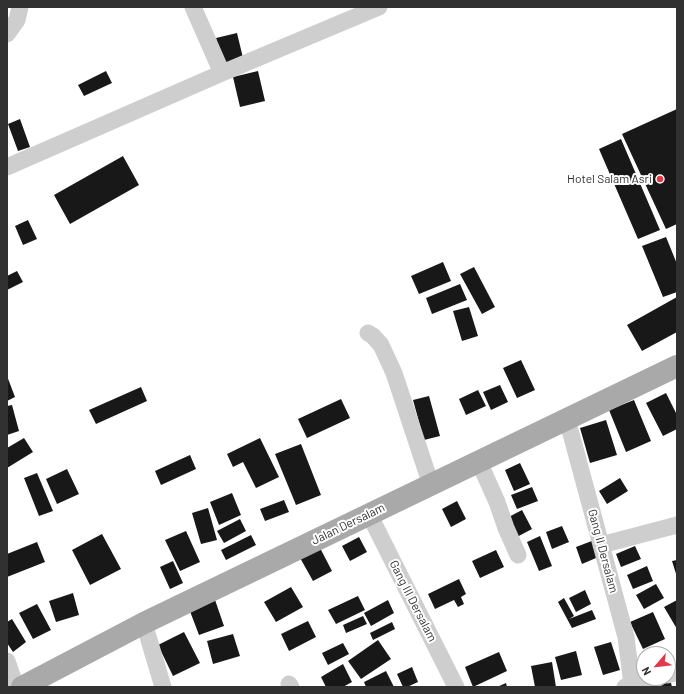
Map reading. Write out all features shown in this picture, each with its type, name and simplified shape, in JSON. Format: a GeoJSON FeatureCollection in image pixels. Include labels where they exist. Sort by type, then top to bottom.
{"type":"FeatureCollection","features":[{"type":"Feature","properties":{"kind":"main road","name":"Jalan Dersalam"},"geometry":{"type":"LineString","coordinates":[[22,687],[144,623],[677,366]]}},
{"type":"Feature","properties":{"kind":"street"},"geometry":{"type":"LineString","coordinates":[[7,34],[17,20],[20,7]]}},
{"type":"Feature","properties":{"kind":"street"},"geometry":{"type":"LineString","coordinates":[[193,7],[222,73]]}},
{"type":"Feature","properties":{"kind":"street"},"geometry":{"type":"LineString","coordinates":[[7,167],[222,73],[379,7]]}},
{"type":"Feature","properties":{"kind":"street"},"geometry":{"type":"LineString","coordinates":[[368,333],[381,344],[394,373],[431,485]]}},
{"type":"Feature","properties":{"kind":"street","name":"Gang II Dersalam"},"geometry":{"type":"LineString","coordinates":[[568,419],[626,637],[629,686]]}},
{"type":"Feature","properties":{"kind":"street"},"geometry":{"type":"LineString","coordinates":[[479,462],[518,554]]}},
{"type":"Feature","properties":{"kind":"street","name":"Gang III Dersalam"},"geometry":{"type":"LineString","coordinates":[[370,514],[456,687]]}},
{"type":"Feature","properties":{"kind":"street"},"geometry":{"type":"LineString","coordinates":[[602,545],[677,525]]}},
{"type":"Feature","properties":{"kind":"street"},"geometry":{"type":"LineString","coordinates":[[144,623],[163,687]]}},
{"type":"Feature","properties":{"kind":"street"},"geometry":{"type":"LineString","coordinates":[[7,661],[16,687]]}},
{"type":"Feature","properties":{"kind":"building"},"geometry":{"type":"Polygon","coordinates":[[[237,33],[244,62],[223,67],[216,38],[237,33]]]}},
{"type":"Feature","properties":{"kind":"building"},"geometry":{"type":"Polygon","coordinates":[[[106,71],[112,83],[84,96],[78,85],[106,71]]]}},
{"type":"Feature","properties":{"kind":"building"},"geometry":{"type":"Polygon","coordinates":[[[258,71],[265,101],[240,107],[233,77],[258,71]]]}},
{"type":"Feature","properties":{"kind":"building","name":"Hotel Salam Asri"},"geometry":{"type":"Polygon","coordinates":[[[677,109],[677,224],[666,229],[622,134],[677,109]]]}},
{"type":"Feature","properties":{"kind":"building"},"geometry":{"type":"Polygon","coordinates":[[[20,119],[30,147],[18,151],[8,124],[20,119]]]}},
{"type":"Feature","properties":{"kind":"building"},"geometry":{"type":"Polygon","coordinates":[[[621,139],[660,230],[638,239],[599,149],[621,139]]]}},
{"type":"Feature","properties":{"kind":"building"},"geometry":{"type":"Polygon","coordinates":[[[123,156],[139,185],[70,224],[54,195],[123,156]]]}},
{"type":"Feature","properties":{"kind":"building"},"geometry":{"type":"Polygon","coordinates":[[[28,220],[37,239],[23,245],[15,226],[28,220]]]}},
{"type":"Feature","properties":{"kind":"building"},"geometry":{"type":"Polygon","coordinates":[[[666,237],[677,264],[677,292],[663,297],[642,246],[666,237]]]}},
{"type":"Feature","properties":{"kind":"building"},"geometry":{"type":"Polygon","coordinates":[[[443,262],[451,281],[419,294],[411,276],[443,262]]]}},
{"type":"Feature","properties":{"kind":"building"},"geometry":{"type":"Polygon","coordinates":[[[474,267],[495,307],[482,314],[460,274],[474,267]]]}},
{"type":"Feature","properties":{"kind":"building"},"geometry":{"type":"Polygon","coordinates":[[[17,271],[23,282],[7,290],[7,276],[17,271]]]}},
{"type":"Feature","properties":{"kind":"building"},"geometry":{"type":"Polygon","coordinates":[[[460,284],[467,300],[432,314],[426,298],[460,284]]]}},
{"type":"Feature","properties":{"kind":"building"},"geometry":{"type":"Polygon","coordinates":[[[677,297],[677,332],[642,351],[627,325],[677,297]]]}},
{"type":"Feature","properties":{"kind":"building"},"geometry":{"type":"Polygon","coordinates":[[[469,307],[478,336],[462,341],[453,311],[469,307]]]}},
{"type":"Feature","properties":{"kind":"building"},"geometry":{"type":"Polygon","coordinates":[[[521,360],[535,390],[517,398],[503,368],[521,360]]]}},
{"type":"Feature","properties":{"kind":"building"},"geometry":{"type":"Polygon","coordinates":[[[7,376],[15,397],[7,401],[7,376]]]}},
{"type":"Feature","properties":{"kind":"building"},"geometry":{"type":"Polygon","coordinates":[[[500,385],[508,402],[491,410],[483,392],[500,385]]]}},
{"type":"Feature","properties":{"kind":"building"},"geometry":{"type":"Polygon","coordinates":[[[141,387],[147,401],[96,424],[89,410],[141,387]]]}},
{"type":"Feature","properties":{"kind":"building"},"geometry":{"type":"Polygon","coordinates":[[[478,390],[486,406],[466,415],[459,399],[478,390]]]}},
{"type":"Feature","properties":{"kind":"building"},"geometry":{"type":"Polygon","coordinates":[[[666,393],[677,415],[677,429],[663,436],[646,403],[666,393]]]}},
{"type":"Feature","properties":{"kind":"building"},"geometry":{"type":"Polygon","coordinates":[[[429,396],[440,436],[424,440],[413,400],[429,396]]]}},
{"type":"Feature","properties":{"kind":"building"},"geometry":{"type":"Polygon","coordinates":[[[341,399],[350,418],[307,438],[298,419],[341,399]]]}},
{"type":"Feature","properties":{"kind":"building"},"geometry":{"type":"Polygon","coordinates":[[[634,400],[651,441],[626,452],[609,410],[634,400]]]}},
{"type":"Feature","properties":{"kind":"building"},"geometry":{"type":"Polygon","coordinates":[[[12,405],[19,431],[7,435],[7,406],[12,405]]]}},
{"type":"Feature","properties":{"kind":"building"},"geometry":{"type":"Polygon","coordinates":[[[606,420],[617,455],[590,463],[580,428],[606,420]]]}},
{"type":"Feature","properties":{"kind":"building"},"geometry":{"type":"Polygon","coordinates":[[[24,438],[33,452],[7,468],[7,448],[24,438]]]}},
{"type":"Feature","properties":{"kind":"building"},"geometry":{"type":"Polygon","coordinates":[[[260,438],[279,477],[256,488],[243,462],[233,467],[227,454],[260,438]]]}},
{"type":"Feature","properties":{"kind":"building"},"geometry":{"type":"Polygon","coordinates":[[[301,444],[321,495],[296,505],[275,454],[301,444]]]}},
{"type":"Feature","properties":{"kind":"building"},"geometry":{"type":"Polygon","coordinates":[[[190,455],[196,469],[161,485],[155,471],[190,455]]]}},
{"type":"Feature","properties":{"kind":"building"},"geometry":{"type":"Polygon","coordinates":[[[520,463],[530,484],[514,491],[505,470],[520,463]]]}},
{"type":"Feature","properties":{"kind":"building"},"geometry":{"type":"Polygon","coordinates":[[[67,469],[79,494],[57,504],[46,479],[67,469]]]}},
{"type":"Feature","properties":{"kind":"building"},"geometry":{"type":"Polygon","coordinates":[[[37,473],[53,511],[39,516],[24,478],[37,473]]]}},
{"type":"Feature","properties":{"kind":"building"},"geometry":{"type":"Polygon","coordinates":[[[620,478],[628,491],[607,504],[599,491],[620,478]]]}},
{"type":"Feature","properties":{"kind":"building"},"geometry":{"type":"Polygon","coordinates":[[[532,487],[538,501],[517,509],[511,495],[532,487]]]}},
{"type":"Feature","properties":{"kind":"building"},"geometry":{"type":"Polygon","coordinates":[[[232,493],[241,515],[219,525],[210,502],[232,493]]]}},
{"type":"Feature","properties":{"kind":"building"},"geometry":{"type":"Polygon","coordinates":[[[284,500],[289,512],[265,521],[260,509],[284,500]]]}},
{"type":"Feature","properties":{"kind":"building"},"geometry":{"type":"Polygon","coordinates":[[[457,501],[466,519],[451,527],[442,509],[457,501]]]}},
{"type":"Feature","properties":{"kind":"building"},"geometry":{"type":"Polygon","coordinates":[[[208,508],[217,540],[201,544],[192,513],[208,508]]]}},
{"type":"Feature","properties":{"kind":"building"},"geometry":{"type":"Polygon","coordinates":[[[522,510],[532,529],[515,538],[505,519],[522,510]]]}},
{"type":"Feature","properties":{"kind":"building"},"geometry":{"type":"Polygon","coordinates":[[[240,519],[246,531],[224,543],[217,531],[240,519]]]}},
{"type":"Feature","properties":{"kind":"building"},"geometry":{"type":"Polygon","coordinates":[[[562,526],[569,542],[552,549],[546,532],[562,526]]]}},
{"type":"Feature","properties":{"kind":"building"},"geometry":{"type":"Polygon","coordinates":[[[186,531],[200,562],[180,571],[165,540],[186,531]]]}},
{"type":"Feature","properties":{"kind":"building"},"geometry":{"type":"Polygon","coordinates":[[[102,534],[121,569],[90,585],[72,550],[102,534]]]}},
{"type":"Feature","properties":{"kind":"building"},"geometry":{"type":"Polygon","coordinates":[[[251,535],[256,545],[226,560],[221,550],[251,535]]]}},
{"type":"Feature","properties":{"kind":"building"},"geometry":{"type":"Polygon","coordinates":[[[540,536],[552,566],[539,571],[527,542],[540,536]]]}},
{"type":"Feature","properties":{"kind":"building"},"geometry":{"type":"Polygon","coordinates":[[[359,537],[367,552],[350,561],[342,546],[359,537]]]}},
{"type":"Feature","properties":{"kind":"building"},"geometry":{"type":"Polygon","coordinates":[[[597,539],[603,555],[582,564],[576,547],[597,539]]]}},
{"type":"Feature","properties":{"kind":"building"},"geometry":{"type":"Polygon","coordinates":[[[37,542],[45,562],[7,577],[7,554],[37,542]]]}},
{"type":"Feature","properties":{"kind":"building"},"geometry":{"type":"Polygon","coordinates":[[[319,546],[332,571],[313,581],[299,556],[319,546]]]}},
{"type":"Feature","properties":{"kind":"building"},"geometry":{"type":"Polygon","coordinates":[[[635,546],[641,559],[621,567],[616,554],[635,546]]]}},
{"type":"Feature","properties":{"kind":"building"},"geometry":{"type":"Polygon","coordinates":[[[496,550],[504,567],[480,578],[472,561],[496,550]]]}},
{"type":"Feature","properties":{"kind":"building"},"geometry":{"type":"Polygon","coordinates":[[[677,560],[677,577],[672,561],[677,560]]]}},
{"type":"Feature","properties":{"kind":"building"},"geometry":{"type":"Polygon","coordinates":[[[173,561],[183,583],[170,589],[160,567],[173,561]]]}},
{"type":"Feature","properties":{"kind":"building"},"geometry":{"type":"Polygon","coordinates":[[[647,566],[653,581],[633,589],[627,575],[647,566]]]}},
{"type":"Feature","properties":{"kind":"building"},"geometry":{"type":"Polygon","coordinates":[[[459,579],[466,594],[461,597],[464,604],[458,607],[454,600],[435,609],[428,594],[459,579]]]}},
{"type":"Feature","properties":{"kind":"building"},"geometry":{"type":"Polygon","coordinates":[[[656,584],[664,598],[644,609],[636,595],[656,584]]]}},
{"type":"Feature","properties":{"kind":"building"},"geometry":{"type":"Polygon","coordinates":[[[291,587],[303,607],[276,622],[264,602],[291,587]]]}},
{"type":"Feature","properties":{"kind":"building"},"geometry":{"type":"Polygon","coordinates":[[[585,590],[591,604],[576,612],[569,598],[585,590]]]}},
{"type":"Feature","properties":{"kind":"building"},"geometry":{"type":"Polygon","coordinates":[[[73,593],[79,615],[56,622],[49,601],[73,593]]]}},
{"type":"Feature","properties":{"kind":"building"},"geometry":{"type":"Polygon","coordinates":[[[358,596],[365,610],[336,624],[328,610],[358,596]]]}},
{"type":"Feature","properties":{"kind":"building"},"geometry":{"type":"Polygon","coordinates":[[[214,597],[224,626],[199,635],[188,606],[214,597]]]}},
{"type":"Feature","properties":{"kind":"building"},"geometry":{"type":"Polygon","coordinates":[[[564,598],[574,616],[569,619],[592,610],[596,619],[572,628],[558,602],[564,598]]]}},
{"type":"Feature","properties":{"kind":"building"},"geometry":{"type":"Polygon","coordinates":[[[388,600],[394,613],[371,626],[364,613],[388,600]]]}},
{"type":"Feature","properties":{"kind":"building"},"geometry":{"type":"Polygon","coordinates":[[[677,600],[677,629],[664,607],[677,600]]]}},
{"type":"Feature","properties":{"kind":"building"},"geometry":{"type":"Polygon","coordinates":[[[37,604],[51,630],[33,639],[19,613],[37,604]]]}},
{"type":"Feature","properties":{"kind":"building"},"geometry":{"type":"Polygon","coordinates":[[[653,612],[665,639],[650,646],[642,646],[630,622],[653,612]]]}},
{"type":"Feature","properties":{"kind":"building"},"geometry":{"type":"Polygon","coordinates":[[[363,616],[367,624],[346,633],[343,625],[363,616]]]}},
{"type":"Feature","properties":{"kind":"building"},"geometry":{"type":"Polygon","coordinates":[[[12,619],[26,642],[13,652],[7,643],[7,622],[12,619]]]}},
{"type":"Feature","properties":{"kind":"building"},"geometry":{"type":"Polygon","coordinates":[[[308,621],[316,637],[289,651],[281,634],[308,621]]]}},
{"type":"Feature","properties":{"kind":"building"},"geometry":{"type":"Polygon","coordinates":[[[392,622],[395,629],[373,640],[370,633],[392,622]]]}},
{"type":"Feature","properties":{"kind":"building"},"geometry":{"type":"Polygon","coordinates":[[[184,632],[200,663],[173,676],[158,645],[184,632]]]}},
{"type":"Feature","properties":{"kind":"building"},"geometry":{"type":"Polygon","coordinates":[[[233,634],[240,656],[213,664],[207,641],[233,634]]]}},
{"type":"Feature","properties":{"kind":"building"},"geometry":{"type":"Polygon","coordinates":[[[378,640],[391,659],[361,679],[348,661],[378,640]]]}},
{"type":"Feature","properties":{"kind":"building"},"geometry":{"type":"Polygon","coordinates":[[[611,642],[620,670],[603,675],[594,647],[611,642]]]}},
{"type":"Feature","properties":{"kind":"building"},"geometry":{"type":"Polygon","coordinates":[[[343,643],[349,654],[328,665],[322,653],[343,643]]]}},
{"type":"Feature","properties":{"kind":"building"},"geometry":{"type":"Polygon","coordinates":[[[576,651],[582,675],[561,680],[555,657],[576,651]]]}},
{"type":"Feature","properties":{"kind":"building"},"geometry":{"type":"Polygon","coordinates":[[[499,652],[507,671],[473,687],[465,667],[499,652]]]}},
{"type":"Feature","properties":{"kind":"building"},"geometry":{"type":"Polygon","coordinates":[[[552,662],[556,687],[535,687],[531,666],[552,662]]]}},
{"type":"Feature","properties":{"kind":"building"},"geometry":{"type":"Polygon","coordinates":[[[343,664],[352,682],[343,687],[326,687],[321,677],[343,664]]]}},
{"type":"Feature","properties":{"kind":"building"},"geometry":{"type":"Polygon","coordinates":[[[412,667],[418,682],[407,687],[403,687],[397,674],[412,667]]]}},
{"type":"Feature","properties":{"kind":"building"},"geometry":{"type":"Polygon","coordinates":[[[386,671],[394,687],[366,687],[364,682],[386,671]]]}},
{"type":"Feature","properties":{"kind":"building"},"geometry":{"type":"Polygon","coordinates":[[[506,683],[507,687],[497,687],[506,683]]]}},
{"type":"Feature","properties":{"kind":"building"},"geometry":{"type":"Polygon","coordinates":[[[672,686],[672,687],[652,687],[672,686]]]}},
{"type":"Feature","properties":{"kind":"place","name":"Hotel Salam Asri"},"geometry":{"type":"Point","coordinates":[660,179]}}]}
